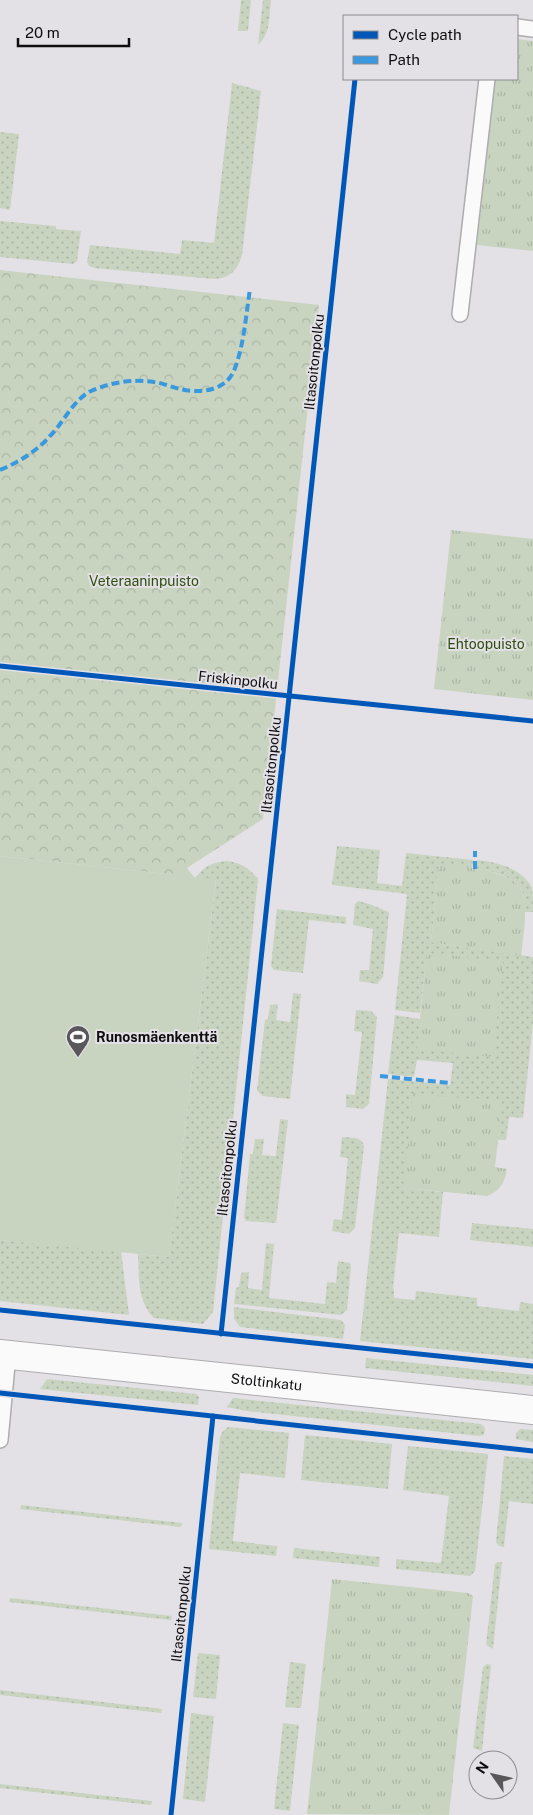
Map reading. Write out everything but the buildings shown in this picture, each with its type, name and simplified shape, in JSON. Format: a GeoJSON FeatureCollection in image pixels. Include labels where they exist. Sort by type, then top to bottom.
{"type":"FeatureCollection","features":[{"type":"Feature","properties":{"kind":"street","name":"Stoltinkatu"},"geometry":{"type":"LineString","coordinates":[[4,1354],[533,1410]]}},
{"type":"Feature","properties":{"kind":"lane"},"geometry":{"type":"LineString","coordinates":[[518,27],[533,29]]}},
{"type":"Feature","properties":{"kind":"lane"},"geometry":{"type":"LineString","coordinates":[[460,314],[487,80]]}},
{"type":"Feature","properties":{"kind":"lane"},"geometry":{"type":"LineString","coordinates":[[0,1440],[4,1354]]}},
{"type":"Feature","properties":{"kind":"green space"},"geometry":{"type":"Polygon","coordinates":[[[241,0],[251,0],[248,31],[238,31],[241,0]]]}},
{"type":"Feature","properties":{"kind":"green space"},"geometry":{"type":"Polygon","coordinates":[[[263,0],[271,0],[267,30],[258,45],[263,0]]]}},
{"type":"Feature","properties":{"kind":"green space"},"geometry":{"type":"Polygon","coordinates":[[[518,39],[533,41],[533,251],[477,245],[494,80],[518,80],[518,39]]]}},
{"type":"Feature","properties":{"kind":"green space"},"geometry":{"type":"Polygon","coordinates":[[[232,83],[261,91],[242,255],[232,273],[219,279],[214,279],[89,266],[87,262],[90,245],[180,254],[182,240],[214,243],[232,83]]]}},
{"type":"Feature","properties":{"kind":"green space"},"geometry":{"type":"Polygon","coordinates":[[[0,132],[19,134],[10,210],[0,208],[0,132]]]}},
{"type":"Feature","properties":{"kind":"green space"},"geometry":{"type":"Polygon","coordinates":[[[0,221],[56,226],[56,229],[81,231],[77,261],[73,264],[0,257],[0,221]]]}},
{"type":"Feature","properties":{"kind":"green space","name":"Veteraaninpuisto"},"geometry":{"type":"Polygon","coordinates":[[[0,270],[319,305],[263,819],[176,875],[0,856],[0,270]]]}},
{"type":"Feature","properties":{"kind":"green space","name":"Ehtoopuisto"},"geometry":{"type":"Polygon","coordinates":[[[451,530],[533,539],[533,700],[434,689],[451,530]]]}},
{"type":"Feature","properties":{"kind":"green space"},"geometry":{"type":"Polygon","coordinates":[[[337,846],[380,850],[377,883],[402,886],[406,853],[473,860],[472,869],[439,864],[431,942],[533,957],[533,1022],[523,1118],[509,1117],[506,1140],[498,1140],[501,1102],[404,1188],[443,1192],[439,1237],[399,1233],[393,1288],[394,1298],[415,1300],[416,1291],[477,1298],[477,1306],[519,1311],[520,1302],[533,1304],[533,1359],[360,1341],[388,1079],[450,1085],[453,1063],[417,1060],[414,1077],[388,1074],[395,1015],[420,1019],[417,1048],[427,953],[420,1013],[395,1010],[407,894],[332,885],[337,846]]]}},
{"type":"Feature","properties":{"kind":"green space","name":"Runosmäenkenttä"},"geometry":{"type":"Polygon","coordinates":[[[0,856],[176,875],[186,867],[194,877],[216,879],[169,1257],[0,1240],[0,856]]]}},
{"type":"Feature","properties":{"kind":"green space"},"geometry":{"type":"Polygon","coordinates":[[[477,860],[500,864],[522,875],[532,888],[533,912],[525,912],[524,896],[514,882],[502,875],[476,869],[477,860]]]}},
{"type":"Feature","properties":{"kind":"green space"},"geometry":{"type":"Polygon","coordinates":[[[227,861],[244,867],[258,879],[213,1312],[203,1324],[154,1318],[144,1304],[140,1288],[138,1254],[169,1257],[216,880],[196,877],[210,865],[227,861]]]}},
{"type":"Feature","properties":{"kind":"green space"},"geometry":{"type":"Polygon","coordinates":[[[439,863],[499,874],[510,879],[518,886],[523,894],[525,909],[521,956],[431,942],[439,863]]]}},
{"type":"Feature","properties":{"kind":"green space"},"geometry":{"type":"Polygon","coordinates":[[[358,901],[389,912],[383,977],[377,984],[359,981],[360,970],[369,970],[373,929],[353,925],[355,904],[358,901]]]}},
{"type":"Feature","properties":{"kind":"green space"},"geometry":{"type":"Polygon","coordinates":[[[277,909],[346,917],[346,924],[309,920],[303,973],[274,970],[271,966],[277,909]]]}},
{"type":"Feature","properties":{"kind":"green space"},"geometry":{"type":"Polygon","coordinates":[[[427,953],[503,961],[493,1057],[417,1049],[427,953]]]}},
{"type":"Feature","properties":{"kind":"green space"},"geometry":{"type":"Polygon","coordinates":[[[293,993],[301,994],[290,1099],[263,1096],[257,1091],[265,1020],[268,1019],[270,1005],[278,1004],[276,1020],[290,1022],[293,993]]]}},
{"type":"Feature","properties":{"kind":"green space"},"geometry":{"type":"Polygon","coordinates":[[[356,1010],[371,1011],[377,1017],[369,1104],[363,1109],[346,1107],[346,1094],[355,1095],[362,1032],[354,1031],[356,1010]]]}},
{"type":"Feature","properties":{"kind":"green space"},"geometry":{"type":"Polygon","coordinates":[[[413,1093],[502,1102],[495,1167],[507,1169],[499,1189],[487,1196],[404,1188],[413,1093]]]}},
{"type":"Feature","properties":{"kind":"green space"},"geometry":{"type":"Polygon","coordinates":[[[280,1119],[288,1120],[276,1223],[246,1221],[244,1218],[250,1154],[253,1154],[255,1139],[264,1139],[262,1155],[276,1156],[280,1119]]]}},
{"type":"Feature","properties":{"kind":"green space"},"geometry":{"type":"Polygon","coordinates":[[[342,1137],[358,1139],[364,1146],[355,1228],[349,1234],[332,1231],[334,1219],[342,1220],[348,1158],[340,1157],[342,1137]]]}},
{"type":"Feature","properties":{"kind":"green space"},"geometry":{"type":"Polygon","coordinates":[[[472,1223],[533,1229],[533,1247],[470,1240],[472,1223]]]}},
{"type":"Feature","properties":{"kind":"green space"},"geometry":{"type":"Polygon","coordinates":[[[0,1240],[121,1251],[129,1315],[0,1301],[0,1240]]]}},
{"type":"Feature","properties":{"kind":"green space"},"geometry":{"type":"Polygon","coordinates":[[[266,1243],[274,1244],[269,1298],[325,1304],[327,1282],[336,1283],[338,1261],[350,1263],[351,1267],[347,1310],[341,1315],[234,1304],[236,1288],[239,1287],[241,1273],[249,1272],[248,1288],[262,1290],[266,1243]]]}},
{"type":"Feature","properties":{"kind":"green space"},"geometry":{"type":"Polygon","coordinates":[[[234,1307],[341,1320],[345,1325],[343,1339],[240,1327],[234,1319],[234,1307]]]}},
{"type":"Feature","properties":{"kind":"green space"},"geometry":{"type":"Polygon","coordinates":[[[366,1358],[533,1375],[533,1386],[365,1368],[366,1358]]]}},
{"type":"Feature","properties":{"kind":"green space"},"geometry":{"type":"Polygon","coordinates":[[[47,1379],[196,1394],[199,1397],[198,1405],[40,1389],[47,1379]]]}},
{"type":"Feature","properties":{"kind":"green space"},"geometry":{"type":"Polygon","coordinates":[[[233,1398],[481,1424],[485,1428],[484,1435],[479,1436],[246,1411],[227,1407],[233,1398]]]}},
{"type":"Feature","properties":{"kind":"green space"},"geometry":{"type":"Polygon","coordinates":[[[228,1427],[289,1433],[285,1478],[240,1473],[233,1541],[277,1546],[276,1556],[209,1549],[220,1437],[228,1427]]]}},
{"type":"Feature","properties":{"kind":"green space"},"geometry":{"type":"Polygon","coordinates":[[[520,1429],[533,1430],[533,1442],[516,1439],[516,1433],[520,1429]]]}},
{"type":"Feature","properties":{"kind":"green space"},"geometry":{"type":"Polygon","coordinates":[[[305,1435],[392,1444],[388,1489],[301,1480],[305,1435]]]}},
{"type":"Feature","properties":{"kind":"green space"},"geometry":{"type":"Polygon","coordinates":[[[408,1446],[488,1454],[475,1571],[470,1576],[396,1569],[396,1559],[441,1563],[449,1496],[403,1490],[408,1446]]]}},
{"type":"Feature","properties":{"kind":"green space"},"geometry":{"type":"Polygon","coordinates":[[[504,1456],[533,1459],[533,1504],[509,1501],[504,1547],[499,1546],[496,1542],[504,1456]]]}},
{"type":"Feature","properties":{"kind":"green space"},"geometry":{"type":"Polygon","coordinates":[[[21,1505],[182,1523],[181,1527],[20,1509],[21,1505]]]}},
{"type":"Feature","properties":{"kind":"green space"},"geometry":{"type":"Polygon","coordinates":[[[294,1548],[380,1557],[379,1567],[293,1558],[294,1548]]]}},
{"type":"Feature","properties":{"kind":"green space"},"geometry":{"type":"Polygon","coordinates":[[[502,1562],[493,1649],[486,1645],[495,1564],[502,1562]]]}},
{"type":"Feature","properties":{"kind":"green space"},"geometry":{"type":"Polygon","coordinates":[[[332,1579],[468,1593],[473,1596],[449,1815],[307,1814],[332,1579]]]}},
{"type":"Feature","properties":{"kind":"green space"},"geometry":{"type":"Polygon","coordinates":[[[10,1598],[172,1616],[171,1620],[9,1602],[10,1598]]]}},
{"type":"Feature","properties":{"kind":"green space"},"geometry":{"type":"Polygon","coordinates":[[[198,1653],[220,1655],[216,1699],[193,1697],[198,1653]]]}},
{"type":"Feature","properties":{"kind":"green space"},"geometry":{"type":"Polygon","coordinates":[[[290,1662],[306,1664],[301,1708],[285,1707],[290,1662]]]}},
{"type":"Feature","properties":{"kind":"green space"},"geometry":{"type":"Polygon","coordinates":[[[487,1664],[491,1665],[482,1750],[479,1750],[473,1748],[483,1667],[487,1664]]]}},
{"type":"Feature","properties":{"kind":"green space"},"geometry":{"type":"Polygon","coordinates":[[[0,1690],[162,1709],[161,1713],[0,1695],[0,1690]]]}},
{"type":"Feature","properties":{"kind":"green space"},"geometry":{"type":"Polygon","coordinates":[[[191,1713],[214,1716],[205,1802],[183,1799],[191,1713]]]}},
{"type":"Feature","properties":{"kind":"green space"},"geometry":{"type":"Polygon","coordinates":[[[283,1723],[299,1725],[290,1811],[274,1809],[283,1723]]]}},
{"type":"Feature","properties":{"kind":"green space"},"geometry":{"type":"Polygon","coordinates":[[[0,1784],[152,1801],[151,1805],[0,1788],[0,1784]]]}},
{"type":"Feature","properties":{"kind":"marked path"},"geometry":{"type":"LineString","coordinates":[[0,470],[21,460],[39,447],[79,400],[91,391],[114,383],[138,381],[157,383],[180,389],[205,391],[226,382],[235,368],[241,349],[250,289]]}},
{"type":"Feature","properties":{"kind":"marked path"},"geometry":{"type":"LineString","coordinates":[[475,851],[475,869]]}},
{"type":"Feature","properties":{"kind":"marked path"},"geometry":{"type":"LineString","coordinates":[[380,1076],[450,1083]]}},
{"type":"Feature","properties":{"kind":"cycle path","name":"Iltasoitonpolku"},"geometry":{"type":"LineString","coordinates":[[221,1334],[355,80]]}},
{"type":"Feature","properties":{"kind":"cycle path","name":"Friskinpolku"},"geometry":{"type":"LineString","coordinates":[[0,666],[533,721]]}},
{"type":"Feature","properties":{"kind":"cycle path"},"geometry":{"type":"LineString","coordinates":[[0,1310],[533,1366]]}},
{"type":"Feature","properties":{"kind":"cycle path"},"geometry":{"type":"LineString","coordinates":[[0,1393],[533,1451]]}},
{"type":"Feature","properties":{"kind":"cycle path","name":"Iltasoitonpolku"},"geometry":{"type":"LineString","coordinates":[[171,1815],[213,1416]]}},
{"type":"Feature","properties":{"kind":"place","name":"Runosmäenkenttä"},"geometry":{"type":"Point","coordinates":[78,1058]}}]}
